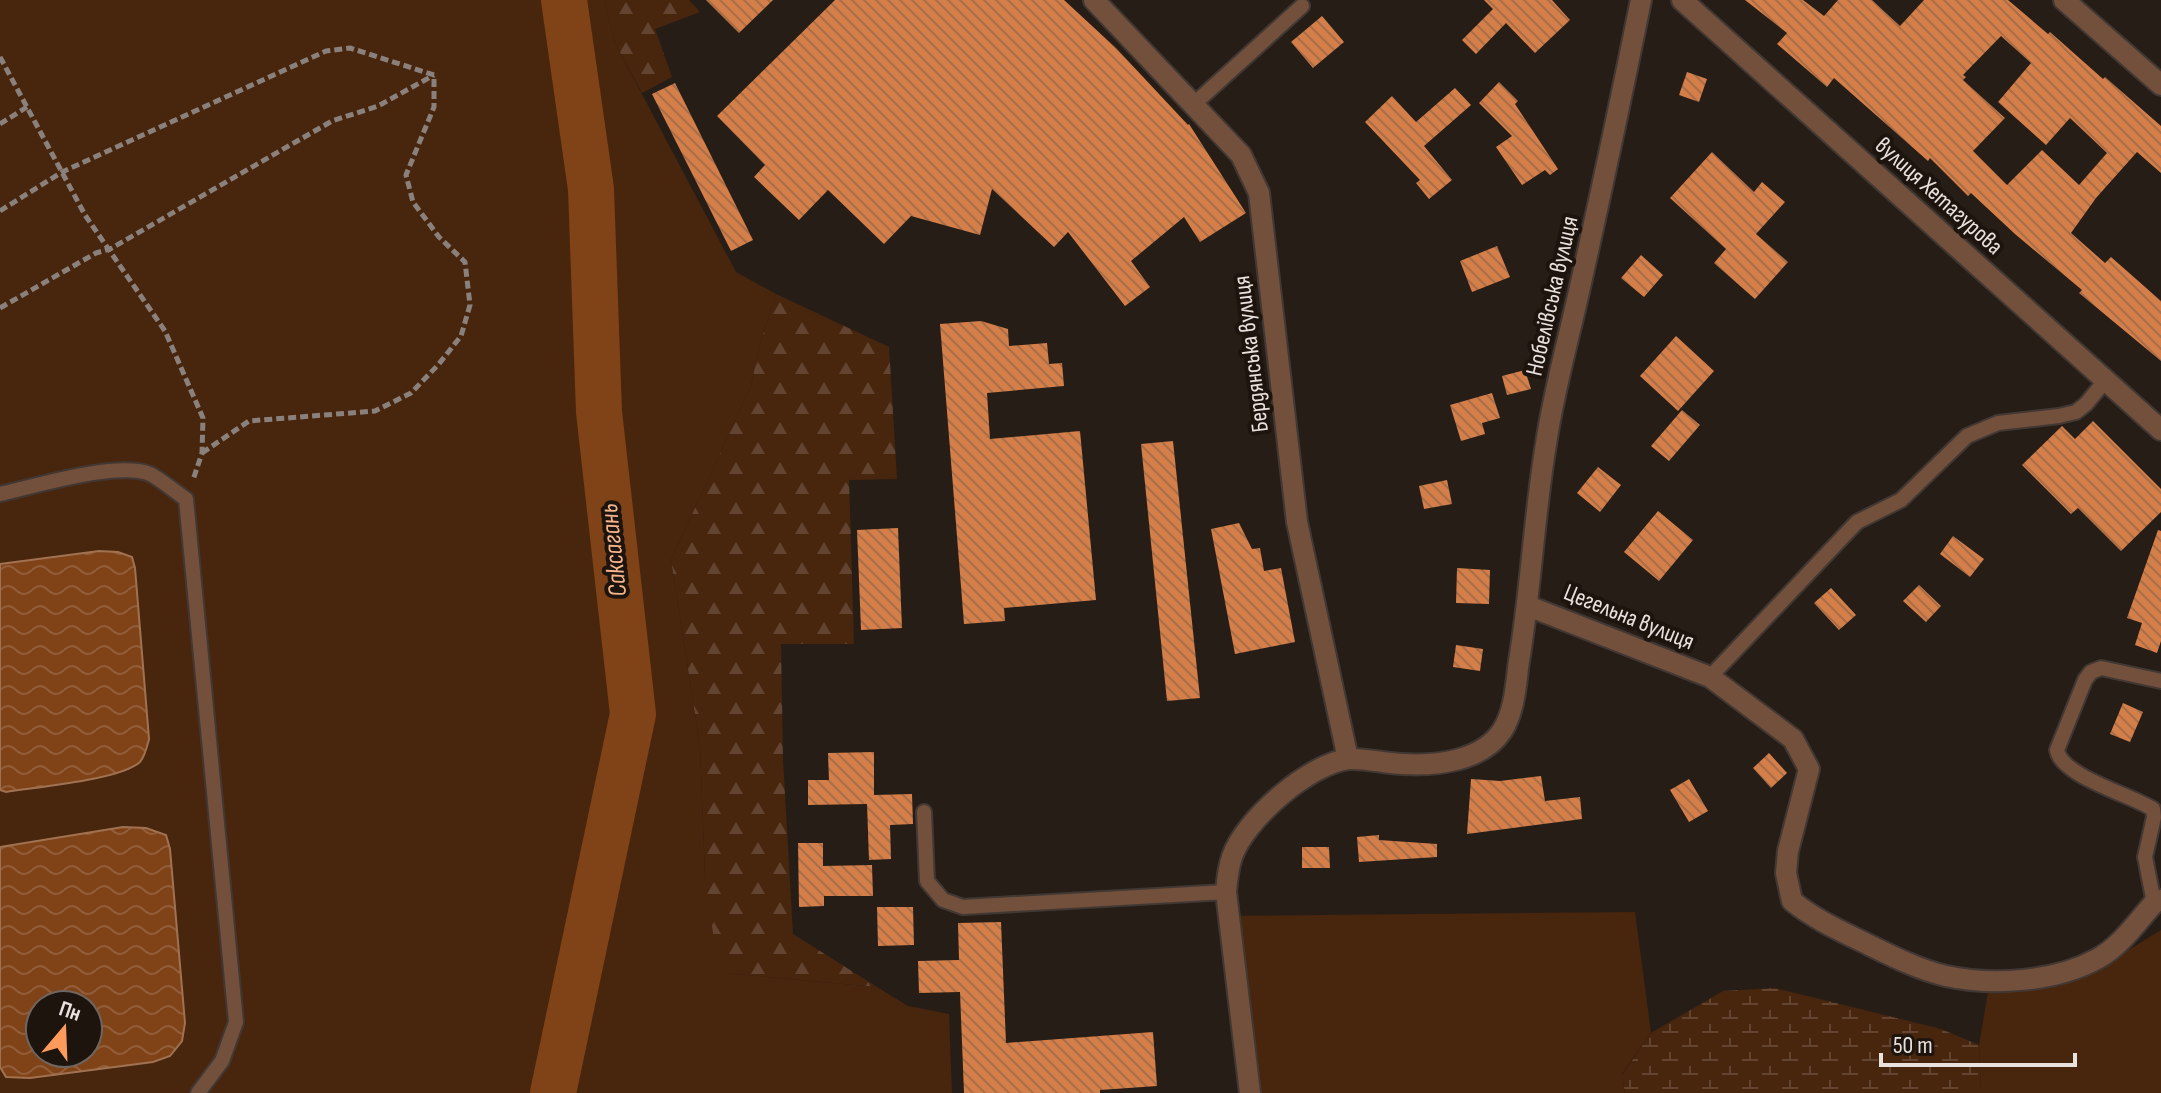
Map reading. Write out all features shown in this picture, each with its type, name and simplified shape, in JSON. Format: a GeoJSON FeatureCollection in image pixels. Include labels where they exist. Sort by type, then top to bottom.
{"type":"FeatureCollection","features":[{"type":"Feature","properties":{"kind":"street","name":"Бердянська вулиця"},"geometry":{"type":"LineString","coordinates":[[1094,0],[1241,155],[1259,193],[1297,522],[1348,759]]}},
{"type":"Feature","properties":{"kind":"street","name":"Нобелівська вулиця"},"geometry":{"type":"LineString","coordinates":[[1528,606],[1546,443],[1641,0]]}},
{"type":"Feature","properties":{"kind":"street","name":"вулиця Хетагурова"},"geometry":{"type":"LineString","coordinates":[[1682,0],[2161,430]]}},
{"type":"Feature","properties":{"kind":"street"},"geometry":{"type":"LineString","coordinates":[[2064,0],[2161,85]]}},
{"type":"Feature","properties":{"kind":"street","name":"Цегельна вулиця"},"geometry":{"type":"LineString","coordinates":[[1250,1093],[1226,892],[1232,855],[1261,813],[1311,772],[1348,759],[1405,765],[1444,762],[1474,754],[1491,745],[1503,730],[1512,707],[1528,606],[1710,677],[1793,739],[1809,769],[1788,851],[1786,873],[1792,901],[1812,917],[1899,960],[1946,976],[1990,982],[2052,975],[2095,961],[2111,950],[2157,902]]}},
{"type":"Feature","properties":{"kind":"lane"},"geometry":{"type":"LineString","coordinates":[[1194,104],[1302,6]]}},
{"type":"Feature","properties":{"kind":"lane"},"geometry":{"type":"LineString","coordinates":[[1710,677],[1857,522],[1901,500],[1967,436],[1998,423],[2076,412],[2105,381]]}},
{"type":"Feature","properties":{"kind":"lane"},"geometry":{"type":"LineString","coordinates":[[0,494],[102,472],[130,471],[150,475],[186,499],[236,1022],[222,1061],[198,1093]]}},
{"type":"Feature","properties":{"kind":"lane"},"geometry":{"type":"LineString","coordinates":[[2157,902],[2145,857],[2153,809],[2064,764],[2057,750],[2091,672],[2101,668],[2161,681]]}},
{"type":"Feature","properties":{"kind":"lane"},"geometry":{"type":"LineString","coordinates":[[924,812],[927,881],[943,900],[963,907],[1226,892]]}},
{"type":"Feature","properties":{"kind":"path"},"geometry":{"type":"LineString","coordinates":[[0,211],[62,172],[326,51],[350,48],[434,75]]}},
{"type":"Feature","properties":{"kind":"path"},"geometry":{"type":"LineString","coordinates":[[0,57],[85,215],[165,331],[203,418],[202,453],[186,499]]}},
{"type":"Feature","properties":{"kind":"path"},"geometry":{"type":"LineString","coordinates":[[0,308],[96,253],[110,249],[332,121],[378,106],[434,75]]}},
{"type":"Feature","properties":{"kind":"path"},"geometry":{"type":"LineString","coordinates":[[202,453],[249,421],[375,411],[411,393],[461,336],[470,305],[465,262],[439,237],[413,202],[406,175],[434,107],[434,75]]}},
{"type":"Feature","properties":{"kind":"path"},"geometry":{"type":"LineString","coordinates":[[0,124],[27,107]]}},
{"type":"Feature","properties":{"kind":"green space"},"geometry":{"type":"Polygon","coordinates":[[[0,0],[604,0],[615,43],[736,272],[776,294],[759,347],[751,386],[671,560],[700,746],[705,876],[725,973],[877,987],[908,1006],[949,1014],[952,1093],[0,1093],[0,0]]]}},
{"type":"Feature","properties":{"kind":"green space"},"geometry":{"type":"Polygon","coordinates":[[[604,0],[689,0],[700,12],[655,29],[672,77],[642,93],[615,43],[604,0]]]}},
{"type":"Feature","properties":{"kind":"green space"},"geometry":{"type":"Polygon","coordinates":[[[776,294],[889,347],[897,479],[849,480],[854,644],[781,644],[783,760],[793,934],[877,987],[725,973],[714,940],[705,876],[700,746],[671,560],[751,386],[759,347],[776,294]]]}},
{"type":"Feature","properties":{"kind":"green space"},"geometry":{"type":"Polygon","coordinates":[[[1635,912],[1651,1033],[1622,1074],[1625,1093],[1250,1093],[1228,916],[1635,912]]]}},
{"type":"Feature","properties":{"kind":"green space"},"geometry":{"type":"Polygon","coordinates":[[[2161,930],[2161,1093],[1981,1093],[1979,1045],[1988,992],[2040,988],[2090,974],[2161,930]]]}},
{"type":"Feature","properties":{"kind":"green space"},"geometry":{"type":"Polygon","coordinates":[[[1775,988],[1941,1029],[1979,1045],[1981,1093],[1625,1093],[1622,1075],[1651,1033],[1723,991],[1775,988]]]}},
{"type":"Feature","properties":{"kind":"water"},"geometry":{"type":"Polygon","coordinates":[[[99,551],[118,552],[132,557],[135,568],[149,739],[145,754],[140,762],[115,774],[6,792],[0,790],[0,564],[99,551]]]}},
{"type":"Feature","properties":{"kind":"water"},"geometry":{"type":"Polygon","coordinates":[[[123,827],[146,828],[166,835],[170,849],[185,1023],[182,1041],[170,1056],[153,1062],[104,1068],[104,989],[24,989],[24,1069],[99,1069],[30,1078],[6,1077],[0,1067],[0,847],[123,827]]]}},
{"type":"Feature","properties":{"kind":"building"},"geometry":{"type":"Polygon","coordinates":[[[706,0],[773,0],[739,33],[706,0]]]}},
{"type":"Feature","properties":{"kind":"building"},"geometry":{"type":"Polygon","coordinates":[[[835,0],[1064,0],[1116,48],[1189,124],[1246,213],[1200,242],[1184,217],[1131,261],[1150,287],[1125,306],[1068,232],[1054,247],[992,189],[980,235],[911,216],[884,244],[828,190],[799,220],[754,177],[765,165],[717,116],[835,0]]]}},
{"type":"Feature","properties":{"kind":"building"},"geometry":{"type":"Polygon","coordinates":[[[1484,0],[1552,0],[1570,20],[1535,53],[1506,23],[1476,54],[1462,40],[1493,9],[1484,0]]]}},
{"type":"Feature","properties":{"kind":"building"},"geometry":{"type":"Polygon","coordinates":[[[1745,0],[1803,0],[1824,16],[1838,0],[1872,0],[1900,26],[1924,0],[2008,0],[2161,126],[2161,173],[2137,152],[2096,198],[2071,233],[2105,263],[2111,257],[2161,301],[2161,361],[2079,293],[2082,290],[1971,193],[1968,196],[1930,158],[1928,161],[1834,78],[1827,87],[1777,44],[1787,33],[1745,0]],[[2001,36],[1963,75],[1966,77],[1963,80],[2005,118],[1973,151],[2007,185],[2042,150],[2079,185],[2107,153],[2070,118],[2046,145],[1998,102],[2031,63],[2001,36]]]}},
{"type":"Feature","properties":{"kind":"building"},"geometry":{"type":"Polygon","coordinates":[[[1322,16],[1344,42],[1313,68],[1291,42],[1322,16]]]}},
{"type":"Feature","properties":{"kind":"building"},"geometry":{"type":"Polygon","coordinates":[[[1687,72],[1707,79],[1699,102],[1679,95],[1687,72]]]}},
{"type":"Feature","properties":{"kind":"building"},"geometry":{"type":"Polygon","coordinates":[[[1499,82],[1518,101],[1515,104],[1558,169],[1550,175],[1545,170],[1522,185],[1496,147],[1512,136],[1479,103],[1499,82]]]}},
{"type":"Feature","properties":{"kind":"building"},"geometry":{"type":"Polygon","coordinates":[[[675,83],[753,240],[731,251],[652,94],[675,83]]]}},
{"type":"Feature","properties":{"kind":"building"},"geometry":{"type":"Polygon","coordinates":[[[1455,88],[1471,105],[1424,146],[1452,180],[1429,199],[1416,183],[1420,180],[1365,122],[1392,96],[1416,122],[1455,88]]]}},
{"type":"Feature","properties":{"kind":"building"},"geometry":{"type":"Polygon","coordinates":[[[1712,152],[1754,192],[1762,182],[1785,202],[1756,234],[1788,262],[1755,299],[1714,263],[1726,249],[1670,198],[1712,152]]]}},
{"type":"Feature","properties":{"kind":"building"},"geometry":{"type":"Polygon","coordinates":[[[1497,246],[1510,277],[1472,292],[1460,261],[1497,246]]]}},
{"type":"Feature","properties":{"kind":"building"},"geometry":{"type":"Polygon","coordinates":[[[1641,255],[1663,275],[1644,297],[1621,278],[1641,255]]]}},
{"type":"Feature","properties":{"kind":"building"},"geometry":{"type":"Polygon","coordinates":[[[981,321],[1008,329],[1009,346],[1047,343],[1049,364],[1062,363],[1064,386],[987,393],[990,439],[1080,431],[1096,600],[1004,608],[1005,621],[964,624],[940,324],[981,321]]]}},
{"type":"Feature","properties":{"kind":"building"},"geometry":{"type":"Polygon","coordinates":[[[1676,336],[1714,371],[1678,411],[1640,376],[1676,336]]]}},
{"type":"Feature","properties":{"kind":"building"},"geometry":{"type":"Polygon","coordinates":[[[1525,370],[1531,389],[1507,395],[1502,376],[1525,370]]]}},
{"type":"Feature","properties":{"kind":"building"},"geometry":{"type":"Polygon","coordinates":[[[1492,393],[1500,418],[1482,423],[1485,434],[1461,441],[1450,405],[1492,393]]]}},
{"type":"Feature","properties":{"kind":"building"},"geometry":{"type":"Polygon","coordinates":[[[1682,410],[1700,425],[1669,461],[1651,446],[1682,410]]]}},
{"type":"Feature","properties":{"kind":"building"},"geometry":{"type":"Polygon","coordinates":[[[2093,421],[2161,489],[2161,512],[2121,551],[2078,508],[2071,514],[2022,465],[2062,426],[2075,439],[2093,421]]]}},
{"type":"Feature","properties":{"kind":"building"},"geometry":{"type":"Polygon","coordinates":[[[1173,441],[1200,698],[1167,701],[1141,444],[1173,441]]]}},
{"type":"Feature","properties":{"kind":"building"},"geometry":{"type":"Polygon","coordinates":[[[1598,467],[1621,485],[1600,512],[1577,493],[1598,467]]]}},
{"type":"Feature","properties":{"kind":"building"},"geometry":{"type":"Polygon","coordinates":[[[1447,480],[1452,504],[1424,509],[1419,486],[1447,480]]]}},
{"type":"Feature","properties":{"kind":"building"},"geometry":{"type":"Polygon","coordinates":[[[1658,511],[1693,540],[1659,581],[1624,552],[1658,511]]]}},
{"type":"Feature","properties":{"kind":"building"},"geometry":{"type":"Polygon","coordinates":[[[1239,523],[1252,549],[1260,548],[1264,571],[1281,568],[1295,642],[1235,654],[1211,529],[1239,523]]]}},
{"type":"Feature","properties":{"kind":"building"},"geometry":{"type":"Polygon","coordinates":[[[898,528],[902,628],[861,630],[857,530],[898,528]]]}},
{"type":"Feature","properties":{"kind":"building"},"geometry":{"type":"Polygon","coordinates":[[[2158,530],[2161,531],[2161,641],[2157,653],[2135,645],[2142,623],[2127,618],[2158,530]]]}},
{"type":"Feature","properties":{"kind":"building"},"geometry":{"type":"Polygon","coordinates":[[[1953,536],[1984,559],[1970,577],[1940,554],[1953,536]]]}},
{"type":"Feature","properties":{"kind":"building"},"geometry":{"type":"Polygon","coordinates":[[[1457,568],[1490,570],[1489,604],[1456,603],[1457,568]]]}},
{"type":"Feature","properties":{"kind":"building"},"geometry":{"type":"Polygon","coordinates":[[[1919,585],[1941,606],[1926,622],[1903,601],[1919,585]]]}},
{"type":"Feature","properties":{"kind":"building"},"geometry":{"type":"Polygon","coordinates":[[[1831,588],[1856,615],[1839,630],[1814,603],[1831,588]]]}},
{"type":"Feature","properties":{"kind":"building"},"geometry":{"type":"Polygon","coordinates":[[[1456,645],[1483,649],[1480,671],[1453,667],[1456,645]]]}},
{"type":"Feature","properties":{"kind":"building"},"geometry":{"type":"Polygon","coordinates":[[[2123,703],[2143,712],[2130,742],[2110,734],[2123,703]]]}},
{"type":"Feature","properties":{"kind":"building"},"geometry":{"type":"Polygon","coordinates":[[[874,752],[874,795],[912,794],[913,824],[890,825],[891,859],[869,860],[867,804],[808,805],[808,780],[829,780],[828,753],[874,752]]]}},
{"type":"Feature","properties":{"kind":"building"},"geometry":{"type":"Polygon","coordinates":[[[1769,753],[1787,773],[1771,788],[1753,768],[1769,753]]]}},
{"type":"Feature","properties":{"kind":"building"},"geometry":{"type":"Polygon","coordinates":[[[1541,776],[1545,801],[1580,797],[1582,819],[1467,834],[1471,779],[1500,781],[1541,776]]]}},
{"type":"Feature","properties":{"kind":"building"},"geometry":{"type":"Polygon","coordinates":[[[1689,779],[1708,811],[1689,822],[1670,790],[1689,779]]]}},
{"type":"Feature","properties":{"kind":"building"},"geometry":{"type":"Polygon","coordinates":[[[1379,835],[1379,840],[1437,844],[1437,857],[1359,862],[1357,837],[1379,835]]]}},
{"type":"Feature","properties":{"kind":"building"},"geometry":{"type":"Polygon","coordinates":[[[798,843],[823,843],[823,866],[872,865],[873,896],[824,896],[824,906],[799,907],[798,843]]]}},
{"type":"Feature","properties":{"kind":"building"},"geometry":{"type":"Polygon","coordinates":[[[1302,847],[1329,847],[1330,868],[1302,868],[1302,847]]]}},
{"type":"Feature","properties":{"kind":"building"},"geometry":{"type":"Polygon","coordinates":[[[877,907],[913,907],[914,945],[878,946],[877,907]]]}},
{"type":"Feature","properties":{"kind":"building"},"geometry":{"type":"Polygon","coordinates":[[[1001,922],[1006,1043],[1153,1032],[1157,1086],[1100,1090],[1100,1093],[964,1093],[960,992],[919,993],[918,961],[959,960],[958,923],[1001,922]]]}},
{"type":"Feature","properties":{"kind":"waterway","name":"Саксагань"},"geometry":{"type":"LineString","coordinates":[[553,1093],[633,714],[599,412],[591,189],[564,0]]}}]}
